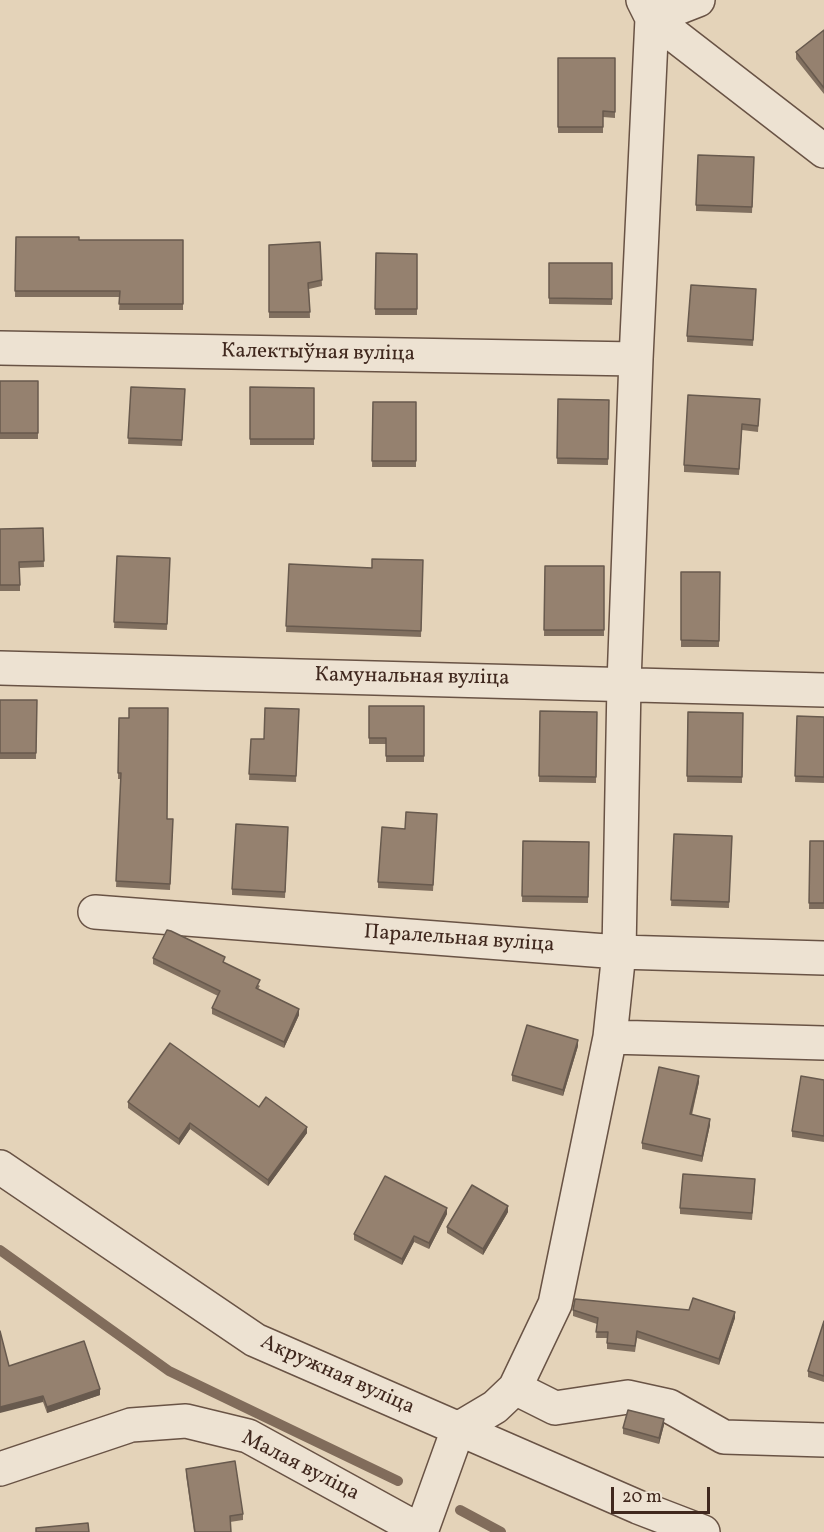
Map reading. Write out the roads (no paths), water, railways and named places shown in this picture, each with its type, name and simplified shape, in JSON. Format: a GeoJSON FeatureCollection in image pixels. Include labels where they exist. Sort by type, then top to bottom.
{"type":"FeatureCollection","features":[{"type":"Feature","properties":{"kind":"street"},"geometry":{"type":"LineString","coordinates":[[648,9],[698,0]]}},
{"type":"Feature","properties":{"kind":"street"},"geometry":{"type":"LineString","coordinates":[[648,9],[824,151]]}},
{"type":"Feature","properties":{"kind":"street"},"geometry":{"type":"LineString","coordinates":[[421,1532],[458,1429],[495,1407],[515,1388],[555,1304],[610,1036],[620,952],[624,683],[648,9]]}},
{"type":"Feature","properties":{"kind":"street","name":"Калектыўная вуліца"},"geometry":{"type":"LineString","coordinates":[[0,348],[636,359]]}},
{"type":"Feature","properties":{"kind":"street","name":"Камунальная вуліца"},"geometry":{"type":"LineString","coordinates":[[0,668],[824,690]]}},
{"type":"Feature","properties":{"kind":"street","name":"Паралельная вуліца"},"geometry":{"type":"LineString","coordinates":[[95,912],[620,952],[824,957]]}},
{"type":"Feature","properties":{"kind":"street"},"geometry":{"type":"LineString","coordinates":[[610,1036],[824,1042]]}},
{"type":"Feature","properties":{"kind":"street","name":"Акружная вуліца"},"geometry":{"type":"LineString","coordinates":[[0,1167],[255,1340],[638,1507],[703,1532]]}},
{"type":"Feature","properties":{"kind":"street"},"geometry":{"type":"LineString","coordinates":[[515,1388],[555,1408],[628,1397],[669,1406],[724,1437],[824,1440]]}},
{"type":"Feature","properties":{"kind":"street","name":"Малая вуліца"},"geometry":{"type":"LineString","coordinates":[[0,1469],[131,1425],[186,1421],[248,1436],[421,1532]]}},
{"type":"Feature","properties":{"kind":"waterway"},"geometry":{"type":"LineString","coordinates":[[0,1250],[169,1371],[398,1481]]}},
{"type":"Feature","properties":{"kind":"waterway"},"geometry":{"type":"LineString","coordinates":[[460,1510],[501,1532]]}}]}
